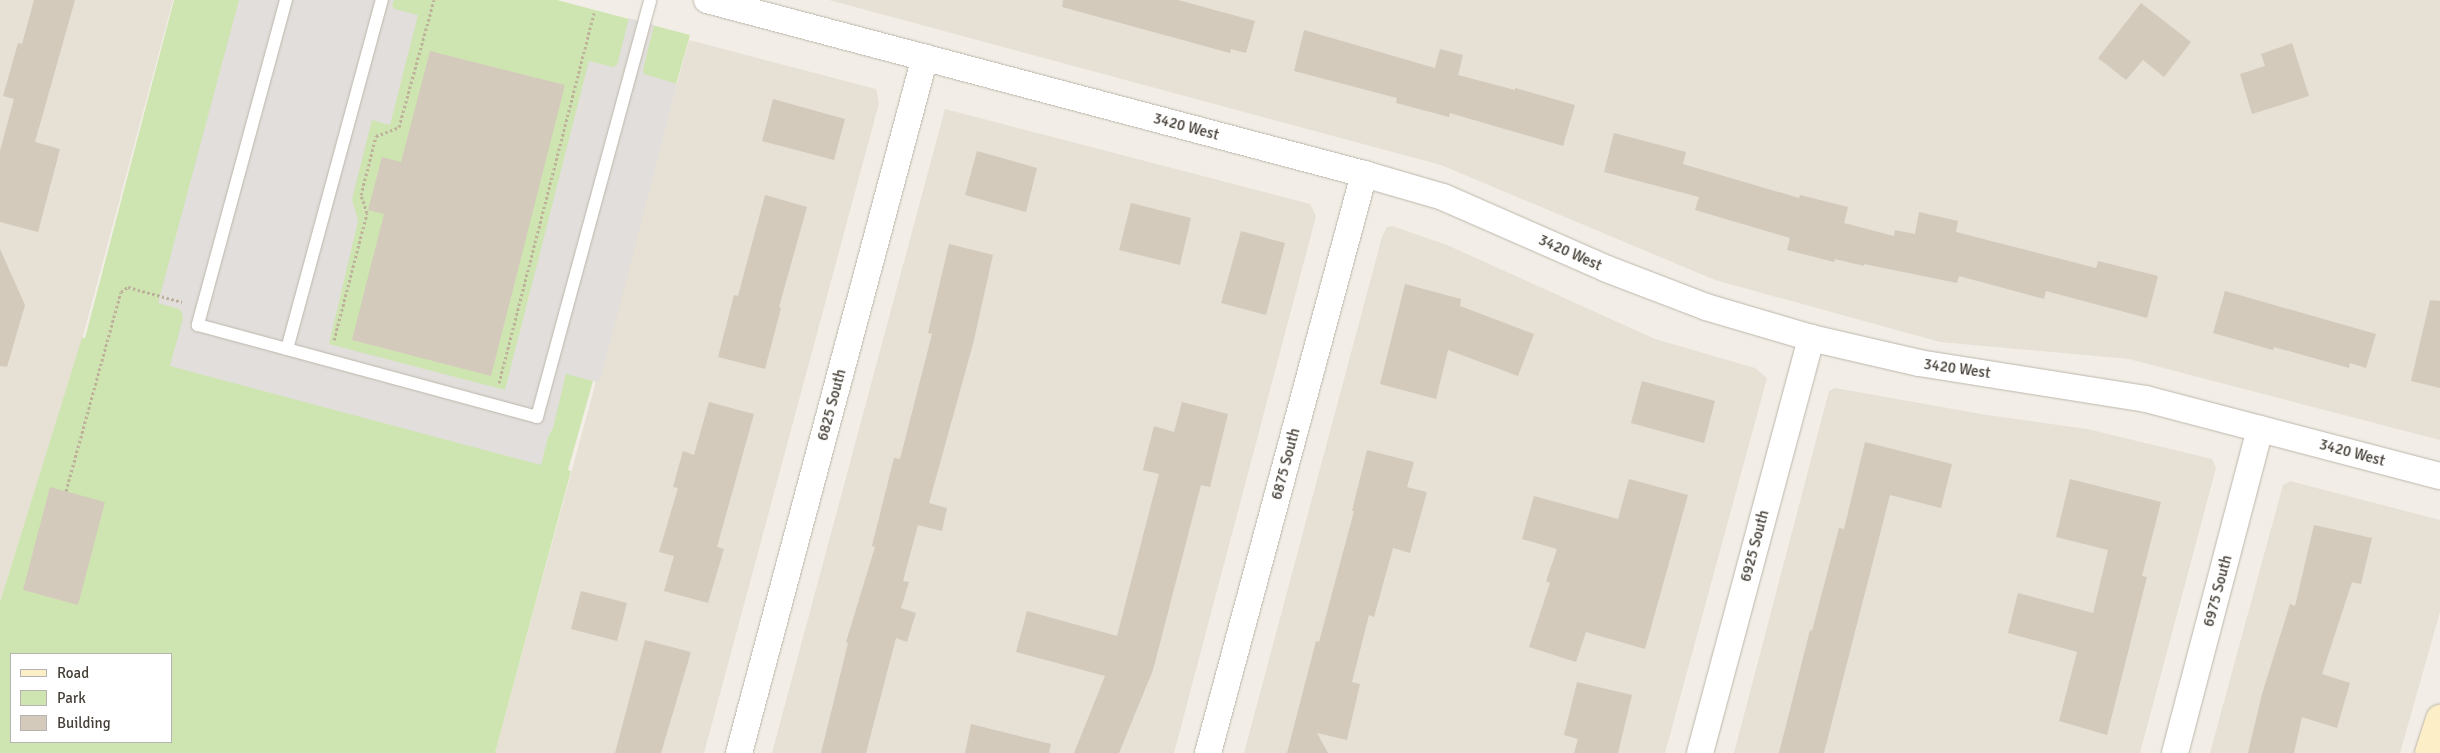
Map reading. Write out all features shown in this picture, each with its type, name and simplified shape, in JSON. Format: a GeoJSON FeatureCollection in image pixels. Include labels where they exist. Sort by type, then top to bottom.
{"type":"FeatureCollection","features":[{"type":"Feature","properties":{"kind":"main road"},"geometry":{"type":"LineString","coordinates":[[2429,753],[2440,720]]}},
{"type":"Feature","properties":{"kind":"street","name":"3420 West"},"geometry":{"type":"LineString","coordinates":[[706,0],[1364,174],[1443,197],[1607,269],[1706,307],[1811,338],[1919,363],[2146,399],[2440,476]]}},
{"type":"Feature","properties":{"kind":"street","name":"6825 South"},"geometry":{"type":"LineString","coordinates":[[739,753],[925,57]]}},
{"type":"Feature","properties":{"kind":"street","name":"6875 South"},"geometry":{"type":"LineString","coordinates":[[1208,753],[1364,174]]}},
{"type":"Feature","properties":{"kind":"street","name":"6925 South"},"geometry":{"type":"LineString","coordinates":[[1700,753],[1811,338]]}},
{"type":"Feature","properties":{"kind":"street","name":"6975 South"},"geometry":{"type":"LineString","coordinates":[[2175,753],[2260,429]]}},
{"type":"Feature","properties":{"kind":"lane"},"geometry":{"type":"LineString","coordinates":[[286,0],[198,325],[537,417],[650,0]]}},
{"type":"Feature","properties":{"kind":"lane"},"geometry":{"type":"LineString","coordinates":[[288,349],[382,0]]}},
{"type":"Feature","properties":{"kind":"path"},"geometry":{"type":"LineString","coordinates":[[333,344],[367,213],[361,195],[376,136],[399,127],[434,0]]}},
{"type":"Feature","properties":{"kind":"path"},"geometry":{"type":"LineString","coordinates":[[498,387],[594,13]]}},
{"type":"Feature","properties":{"kind":"path"},"geometry":{"type":"LineString","coordinates":[[66,491],[124,288],[128,287],[202,308]]}},
{"type":"Feature","properties":{"kind":"shaded area"},"geometry":{"type":"Polygon","coordinates":[[[0,0],[173,0],[82,340],[0,602],[0,0]]]}},
{"type":"Feature","properties":{"kind":"shaded area"},"geometry":{"type":"Polygon","coordinates":[[[239,0],[394,0],[392,6],[395,9],[418,15],[390,125],[372,120],[352,199],[358,221],[329,344],[505,390],[589,61],[613,67],[617,65],[629,18],[654,25],[643,70],[644,74],[677,84],[601,377],[597,382],[566,374],[553,428],[548,437],[541,465],[170,366],[183,318],[182,312],[179,309],[158,303],[239,0]]]}},
{"type":"Feature","properties":{"kind":"shaded area"},"geometry":{"type":"Polygon","coordinates":[[[829,0],[2440,0],[2440,440],[2129,359],[1940,342],[1715,280],[1441,165],[829,0]]]}},
{"type":"Feature","properties":{"kind":"shaded area"},"geometry":{"type":"Polygon","coordinates":[[[689,40],[876,89],[879,103],[704,753],[495,753],[689,40]]]}},
{"type":"Feature","properties":{"kind":"shaded area"},"geometry":{"type":"Polygon","coordinates":[[[945,109],[1310,204],[1316,216],[1174,753],[772,753],[945,109]]]}},
{"type":"Feature","properties":{"kind":"shaded area"},"geometry":{"type":"Polygon","coordinates":[[[1392,226],[1447,245],[1655,339],[1755,368],[1767,378],[1665,753],[1244,753],[1382,237],[1387,227],[1392,226]]]}},
{"type":"Feature","properties":{"kind":"shaded area"},"geometry":{"type":"Polygon","coordinates":[[[1835,388],[1987,415],[2087,429],[2212,459],[2216,468],[2140,753],[1734,753],[1829,391],[1835,388]]]}},
{"type":"Feature","properties":{"kind":"shaded area"},"geometry":{"type":"Polygon","coordinates":[[[2290,481],[2440,520],[2440,612],[2400,753],[2210,753],[2283,485],[2290,481]]]}},
{"type":"Feature","properties":{"kind":"green space"},"geometry":{"type":"Polygon","coordinates":[[[174,0],[557,0],[690,35],[568,470],[571,471],[495,753],[0,753],[0,602],[82,338],[85,338],[174,0]]]}},
{"type":"Feature","properties":{"kind":"building"},"geometry":{"type":"Polygon","coordinates":[[[34,0],[75,0],[35,142],[60,149],[38,232],[0,222],[0,151],[14,99],[3,96],[18,43],[22,44],[34,0]]]}},
{"type":"Feature","properties":{"kind":"building"},"geometry":{"type":"Polygon","coordinates":[[[1063,0],[1178,0],[1255,21],[1246,53],[1231,49],[1230,53],[1062,7],[1063,0]]]}},
{"type":"Feature","properties":{"kind":"building"},"geometry":{"type":"Polygon","coordinates":[[[2141,3],[2191,42],[2164,77],[2143,60],[2126,80],[2098,58],[2141,3]]]}},
{"type":"Feature","properties":{"kind":"building"},"geometry":{"type":"Polygon","coordinates":[[[1304,30],[1435,68],[1440,49],[1463,55],[1458,75],[1515,90],[1515,88],[1575,105],[1563,146],[1450,113],[1449,117],[1396,103],[1397,98],[1294,71],[1304,30]]]}},
{"type":"Feature","properties":{"kind":"building"},"geometry":{"type":"Polygon","coordinates":[[[2292,43],[2309,96],[2252,114],[2240,74],[2265,66],[2261,54],[2292,43]]]}},
{"type":"Feature","properties":{"kind":"building"},"geometry":{"type":"Polygon","coordinates":[[[430,51],[565,85],[491,376],[352,340],[384,214],[368,210],[382,157],[401,162],[430,51]]]}},
{"type":"Feature","properties":{"kind":"building"},"geometry":{"type":"Polygon","coordinates":[[[773,99],[845,119],[834,160],[762,141],[773,99]]]}},
{"type":"Feature","properties":{"kind":"building"},"geometry":{"type":"Polygon","coordinates":[[[1614,133],[1686,152],[1683,164],[1799,198],[1800,195],[1848,207],[1844,223],[1894,236],[1895,230],[1915,234],[1919,212],[1958,221],[1956,232],[2096,268],[2098,261],[2158,276],[2147,318],[2046,291],[2044,299],[1959,276],[1957,283],[1835,259],[1834,262],[1787,250],[1790,238],[1695,210],[1699,197],[1604,172],[1614,133]]]}},
{"type":"Feature","properties":{"kind":"building"},"geometry":{"type":"Polygon","coordinates":[[[977,151],[1037,168],[1026,212],[965,195],[977,151]]]}},
{"type":"Feature","properties":{"kind":"building"},"geometry":{"type":"Polygon","coordinates":[[[765,195],[807,207],[779,307],[781,308],[765,369],[718,357],[734,295],[738,296],[765,195]]]}},
{"type":"Feature","properties":{"kind":"building"},"geometry":{"type":"Polygon","coordinates":[[[1131,203],[1191,218],[1180,265],[1119,250],[1131,203]]]}},
{"type":"Feature","properties":{"kind":"building"},"geometry":{"type":"Polygon","coordinates":[[[1241,231],[1285,243],[1266,315],[1221,303],[1241,231]]]}},
{"type":"Feature","properties":{"kind":"building"},"geometry":{"type":"Polygon","coordinates":[[[949,244],[993,255],[973,344],[929,503],[947,508],[942,531],[918,525],[903,581],[909,582],[901,608],[916,613],[907,642],[896,638],[866,753],[821,753],[848,643],[846,642],[875,547],[872,546],[894,458],[900,459],[932,334],[928,333],[949,244]]]}},
{"type":"Feature","properties":{"kind":"building"},"geometry":{"type":"Polygon","coordinates":[[[0,249],[25,305],[7,367],[0,366],[0,249]]]}},
{"type":"Feature","properties":{"kind":"building"},"geometry":{"type":"Polygon","coordinates":[[[1405,284],[1461,299],[1460,306],[1534,334],[1518,376],[1448,350],[1436,399],[1380,384],[1405,284]]]}},
{"type":"Feature","properties":{"kind":"building"},"geometry":{"type":"Polygon","coordinates":[[[2225,291],[2376,334],[2366,368],[2350,363],[2349,368],[2274,347],[2273,350],[2213,333],[2225,291]]]}},
{"type":"Feature","properties":{"kind":"building"},"geometry":{"type":"Polygon","coordinates":[[[2430,300],[2440,301],[2440,388],[2411,381],[2430,300]]]}},
{"type":"Feature","properties":{"kind":"building"},"geometry":{"type":"Polygon","coordinates":[[[1642,381],[1715,401],[1704,443],[1631,423],[1642,381]]]}},
{"type":"Feature","properties":{"kind":"building"},"geometry":{"type":"Polygon","coordinates":[[[709,402],[754,414],[717,547],[724,549],[708,603],[664,591],[674,556],[659,552],[678,488],[673,487],[683,451],[694,455],[709,402]]]}},
{"type":"Feature","properties":{"kind":"building"},"geometry":{"type":"Polygon","coordinates":[[[1182,402],[1228,414],[1210,487],[1201,485],[1153,670],[1119,753],[1074,753],[1105,676],[1016,652],[1027,611],[1117,636],[1159,474],[1143,470],[1154,426],[1174,432],[1182,402]]]}},
{"type":"Feature","properties":{"kind":"building"},"geometry":{"type":"Polygon","coordinates":[[[1865,442],[1952,464],[1941,508],[1890,495],[1824,753],[1779,753],[1810,630],[1812,631],[1839,528],[1844,529],[1865,442]]]}},
{"type":"Feature","properties":{"kind":"building"},"geometry":{"type":"Polygon","coordinates":[[[1367,450],[1414,462],[1407,487],[1427,492],[1410,553],[1393,548],[1374,617],[1369,615],[1352,682],[1360,684],[1347,740],[1317,733],[1328,753],[1287,753],[1316,641],[1319,642],[1354,511],[1352,511],[1367,450]]]}},
{"type":"Feature","properties":{"kind":"building"},"geometry":{"type":"Polygon","coordinates":[[[1629,479],[1688,495],[1645,649],[1586,632],[1576,662],[1529,647],[1550,583],[1546,581],[1557,549],[1522,539],[1534,496],[1618,519],[1629,479]]]}},
{"type":"Feature","properties":{"kind":"building"},"geometry":{"type":"Polygon","coordinates":[[[2070,479],[2161,502],[2142,576],[2147,577],[2107,735],[2059,721],[2077,652],[2008,633],[2018,593],[2093,613],[2108,550],[2056,537],[2070,479]]]}},
{"type":"Feature","properties":{"kind":"building"},"geometry":{"type":"Polygon","coordinates":[[[50,487],[105,502],[78,605],[23,590],[50,487]]]}},
{"type":"Feature","properties":{"kind":"building"},"geometry":{"type":"Polygon","coordinates":[[[2314,525],[2372,538],[2361,584],[2352,582],[2322,674],[2350,683],[2337,728],[2302,717],[2294,753],[2248,753],[2262,694],[2290,604],[2295,606],[2314,525]]]}},
{"type":"Feature","properties":{"kind":"building"},"geometry":{"type":"Polygon","coordinates":[[[581,591],[627,603],[617,641],[571,629],[581,591]]]}},
{"type":"Feature","properties":{"kind":"building"},"geometry":{"type":"Polygon","coordinates":[[[645,640],[691,652],[661,753],[615,753],[645,640]]]}},
{"type":"Feature","properties":{"kind":"building"},"geometry":{"type":"Polygon","coordinates":[[[1577,682],[1632,695],[1618,753],[1574,753],[1578,739],[1564,735],[1577,682]]]}},
{"type":"Feature","properties":{"kind":"building"},"geometry":{"type":"Polygon","coordinates":[[[971,724],[1051,744],[1049,753],[965,753],[971,724]]]}}]}
